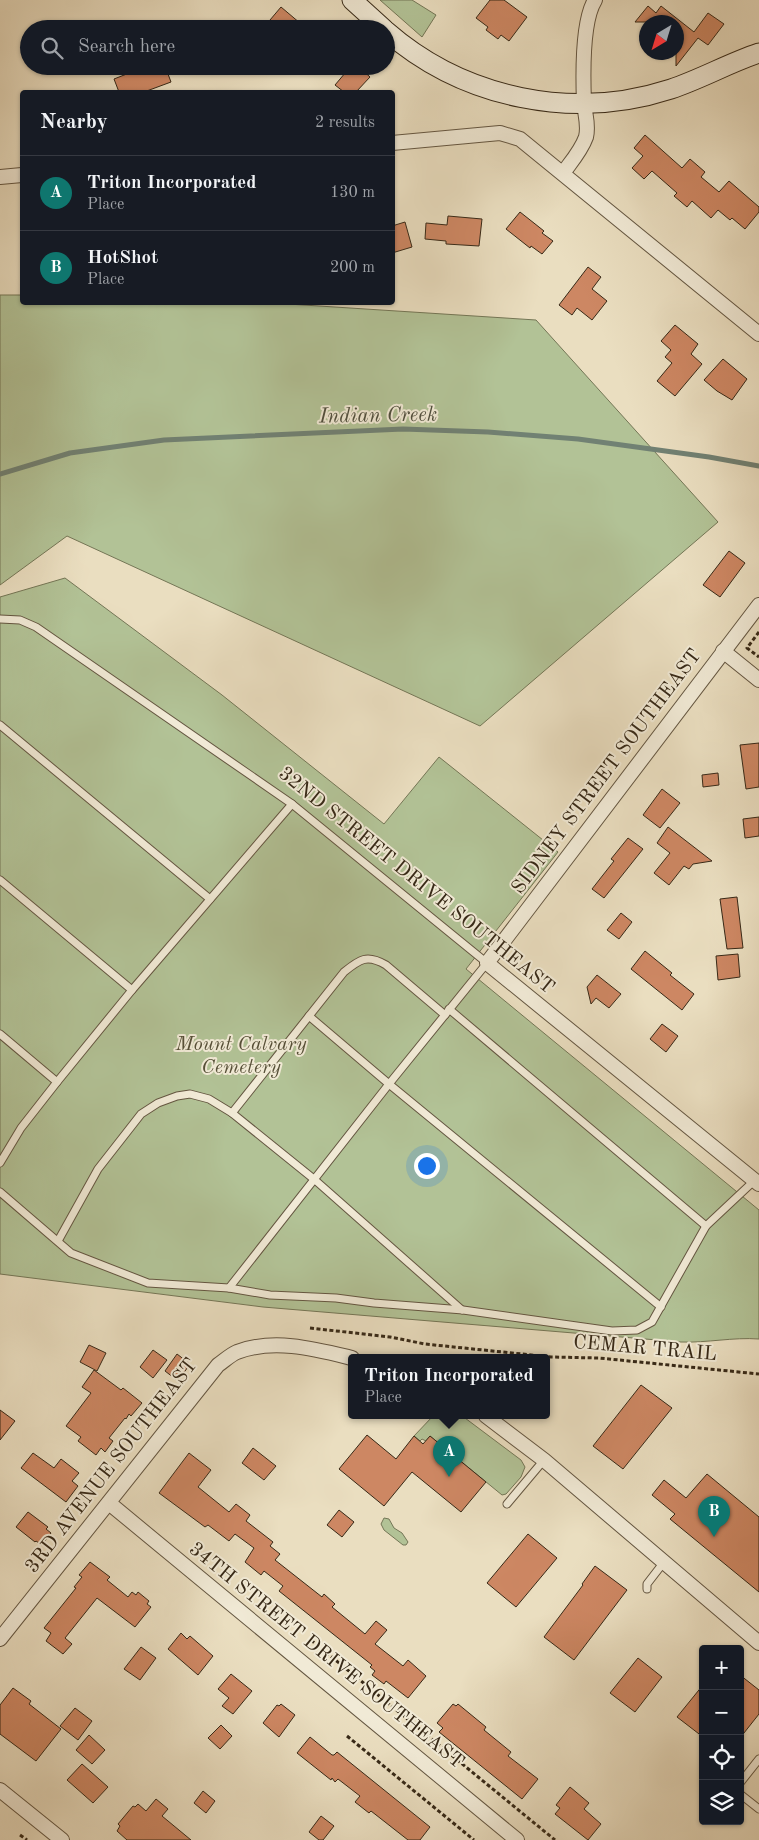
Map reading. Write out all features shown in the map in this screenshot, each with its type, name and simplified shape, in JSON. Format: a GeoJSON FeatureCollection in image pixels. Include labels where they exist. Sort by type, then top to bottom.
{"type":"FeatureCollection","features":[{"type":"Feature","properties":{"kind":"main road"},"geometry":{"type":"LineString","coordinates":[[352,0],[374,20]]}},
{"type":"Feature","properties":{"kind":"main road"},"geometry":{"type":"LineString","coordinates":[[395,37],[439,68],[475,85],[530,100],[584,104],[640,98],[672,89],[759,53]]}},
{"type":"Feature","properties":{"kind":"street"},"geometry":{"type":"LineString","coordinates":[[563,173],[582,147],[588,124],[584,104],[584,56],[589,3]]}},
{"type":"Feature","properties":{"kind":"street"},"geometry":{"type":"LineString","coordinates":[[395,143],[500,133],[520,139],[759,334]]}},
{"type":"Feature","properties":{"kind":"street"},"geometry":{"type":"LineString","coordinates":[[0,177],[20,175]]}},
{"type":"Feature","properties":{"kind":"street","name":"SIDNEY STREET SOUTHEAST"},"geometry":{"type":"LineString","coordinates":[[487,964],[759,605]]}},
{"type":"Feature","properties":{"kind":"street"},"geometry":{"type":"LineString","coordinates":[[723,651],[759,680]]}},
{"type":"Feature","properties":{"kind":"street","name":"32ND STREET DRIVE SOUTHEAST"},"geometry":{"type":"LineString","coordinates":[[487,964],[757,1182]]}},
{"type":"Feature","properties":{"kind":"street","name":"3RD AVENUE SOUTHEAST"},"geometry":{"type":"LineString","coordinates":[[0,1639],[218,1365],[235,1352],[262,1345],[317,1350],[348,1357]]}},
{"type":"Feature","properties":{"kind":"street"},"geometry":{"type":"LineString","coordinates":[[490,1419],[544,1460],[759,1643]]}},
{"type":"Feature","properties":{"kind":"street","name":"34TH STREET DRIVE SOUTHEAST"},"geometry":{"type":"LineString","coordinates":[[108,1503],[518,1840]]}},
{"type":"Feature","properties":{"kind":"street"},"geometry":{"type":"LineString","coordinates":[[0,1790],[62,1840]]}},
{"type":"Feature","properties":{"kind":"lane","name":"32ND STREET DRIVE SOUTHEAST"},"geometry":{"type":"LineString","coordinates":[[0,619],[20,620],[36,627],[292,804],[487,964]]}},
{"type":"Feature","properties":{"kind":"lane"},"geometry":{"type":"LineString","coordinates":[[0,725],[210,899]]}},
{"type":"Feature","properties":{"kind":"lane"},"geometry":{"type":"LineString","coordinates":[[0,1163],[21,1128],[57,1082],[132,990],[292,804]]}},
{"type":"Feature","properties":{"kind":"lane"},"geometry":{"type":"LineString","coordinates":[[0,880],[132,990]]}},
{"type":"Feature","properties":{"kind":"lane"},"geometry":{"type":"LineString","coordinates":[[232,1113],[344,972],[356,962],[368,958],[377,960],[447,1012],[706,1226]]}},
{"type":"Feature","properties":{"kind":"lane"},"geometry":{"type":"LineString","coordinates":[[229,1288],[389,1084],[487,964]]}},
{"type":"Feature","properties":{"kind":"lane"},"geometry":{"type":"LineString","coordinates":[[309,1016],[661,1308]]}},
{"type":"Feature","properties":{"kind":"lane"},"geometry":{"type":"LineString","coordinates":[[0,1034],[57,1082]]}},
{"type":"Feature","properties":{"kind":"lane"},"geometry":{"type":"LineString","coordinates":[[58,1241],[98,1169],[141,1114],[158,1103],[177,1096],[190,1094],[209,1099],[232,1113],[315,1180],[463,1310]]}},
{"type":"Feature","properties":{"kind":"lane"},"geometry":{"type":"LineString","coordinates":[[0,1192],[71,1253],[148,1283],[229,1288],[270,1295],[336,1298],[463,1310],[612,1331],[637,1330],[652,1322],[706,1226],[757,1182]]}},
{"type":"Feature","properties":{"kind":"lane"},"geometry":{"type":"LineString","coordinates":[[508,1504],[544,1460]]}},
{"type":"Feature","properties":{"kind":"lane"},"geometry":{"type":"LineString","coordinates":[[647,1589],[647,1584],[664,1562]]}},
{"type":"Feature","properties":{"kind":"lane"},"geometry":{"type":"LineString","coordinates":[[742,1780],[759,1759]]}},
{"type":"Feature","properties":{"kind":"lane"},"geometry":{"type":"LineString","coordinates":[[744,1797],[759,1808]]}},
{"type":"Feature","properties":{"kind":"path"},"geometry":{"type":"LineString","coordinates":[[759,632],[747,648],[759,657]]}},
{"type":"Feature","properties":{"kind":"path","name":"CEMAR TRAIL"},"geometry":{"type":"LineString","coordinates":[[310,1328],[390,1337],[425,1344],[522,1354]]}},
{"type":"Feature","properties":{"kind":"path","name":"CEMAR TRAIL"},"geometry":{"type":"LineString","coordinates":[[550,1357],[599,1358],[759,1374]]}},
{"type":"Feature","properties":{"kind":"path"},"geometry":{"type":"LineString","coordinates":[[311,1640],[555,1840]]}},
{"type":"Feature","properties":{"kind":"path"},"geometry":{"type":"LineString","coordinates":[[347,1736],[474,1840]]}},
{"type":"Feature","properties":{"kind":"path"},"geometry":{"type":"LineString","coordinates":[[20,1835],[27,1840]]}},
{"type":"Feature","properties":{"kind":"green space"},"geometry":{"type":"Polygon","coordinates":[[[380,0],[412,0],[436,15],[422,37],[380,0]]]}},
{"type":"Feature","properties":{"kind":"green space"},"geometry":{"type":"Polygon","coordinates":[[[0,295],[20,295],[20,305],[304,305],[536,320],[718,522],[480,726],[67,536],[0,585],[0,295]]]}},
{"type":"Feature","properties":{"kind":"green space","name":"Mount Calvary Cemetery"},"geometry":{"type":"Polygon","coordinates":[[[65,578],[222,695],[384,824],[439,757],[558,852],[466,969],[759,1210],[759,1339],[681,1342],[263,1307],[0,1274],[0,597],[65,578]]]}},
{"type":"Feature","properties":{"kind":"green space"},"geometry":{"type":"Polygon","coordinates":[[[430,1419],[466,1419],[521,1460],[525,1467],[521,1477],[506,1494],[502,1495],[430,1436],[426,1441],[422,1439],[420,1441],[414,1436],[430,1419]]]}},
{"type":"Feature","properties":{"kind":"green space"},"geometry":{"type":"Polygon","coordinates":[[[384,1518],[389,1519],[394,1528],[402,1533],[408,1542],[406,1545],[403,1545],[384,1530],[381,1524],[384,1518]]]}},
{"type":"Feature","properties":{"kind":"building"},"geometry":{"type":"Polygon","coordinates":[[[490,0],[504,0],[527,17],[509,41],[501,35],[498,39],[486,30],[488,27],[476,18],[490,0]]]}},
{"type":"Feature","properties":{"kind":"building"},"geometry":{"type":"Polygon","coordinates":[[[648,6],[656,13],[661,6],[672,15],[641,15],[648,6]]]}},
{"type":"Feature","properties":{"kind":"building"},"geometry":{"type":"Polygon","coordinates":[[[281,7],[296,20],[270,20],[281,7]]]}},
{"type":"Feature","properties":{"kind":"building"},"geometry":{"type":"Polygon","coordinates":[[[708,13],[724,24],[708,45],[698,38],[684,56],[684,24],[694,32],[708,13]]]}},
{"type":"Feature","properties":{"kind":"building"},"geometry":{"type":"Polygon","coordinates":[[[124,75],[168,75],[171,82],[149,90],[118,90],[114,79],[124,75]]]}},
{"type":"Feature","properties":{"kind":"building"},"geometry":{"type":"Polygon","coordinates":[[[343,75],[368,75],[370,77],[358,90],[341,90],[335,85],[343,75]]]}},
{"type":"Feature","properties":{"kind":"building"},"geometry":{"type":"Polygon","coordinates":[[[645,135],[682,168],[690,159],[705,172],[701,177],[719,192],[729,181],[759,207],[759,212],[745,229],[732,218],[730,220],[718,210],[711,218],[692,201],[687,207],[674,196],[677,193],[652,171],[644,179],[632,168],[643,156],[634,148],[645,135]]]}},
{"type":"Feature","properties":{"kind":"building"},"geometry":{"type":"Polygon","coordinates":[[[520,212],[544,231],[542,233],[553,241],[542,254],[531,246],[530,248],[506,229],[520,212]]]}},
{"type":"Feature","properties":{"kind":"building"},"geometry":{"type":"Polygon","coordinates":[[[448,216],[482,219],[479,246],[446,244],[446,241],[425,239],[426,223],[447,225],[448,216]]]}},
{"type":"Feature","properties":{"kind":"building"},"geometry":{"type":"Polygon","coordinates":[[[405,222],[412,247],[395,252],[395,225],[405,222]]]}},
{"type":"Feature","properties":{"kind":"building"},"geometry":{"type":"Polygon","coordinates":[[[588,267],[601,277],[592,289],[607,301],[592,320],[577,308],[572,315],[559,305],[588,267]]]}},
{"type":"Feature","properties":{"kind":"building"},"geometry":{"type":"Polygon","coordinates":[[[675,325],[698,344],[691,354],[702,364],[675,396],[657,381],[672,363],[665,357],[671,350],[661,341],[675,325]]]}},
{"type":"Feature","properties":{"kind":"building"},"geometry":{"type":"Polygon","coordinates":[[[723,359],[747,379],[732,400],[704,380],[723,359]]]}},
{"type":"Feature","properties":{"kind":"building"},"geometry":{"type":"Polygon","coordinates":[[[729,551],[745,563],[720,597],[703,585],[729,551]]]}},
{"type":"Feature","properties":{"kind":"building"},"geometry":{"type":"Polygon","coordinates":[[[759,743],[759,787],[746,789],[740,745],[759,743]]]}},
{"type":"Feature","properties":{"kind":"building"},"geometry":{"type":"Polygon","coordinates":[[[718,773],[719,785],[703,787],[702,775],[718,773]]]}},
{"type":"Feature","properties":{"kind":"building"},"geometry":{"type":"Polygon","coordinates":[[[662,789],[680,803],[660,828],[643,815],[662,789]]]}},
{"type":"Feature","properties":{"kind":"building"},"geometry":{"type":"Polygon","coordinates":[[[759,817],[759,836],[745,838],[743,819],[759,817]]]}},
{"type":"Feature","properties":{"kind":"building"},"geometry":{"type":"Polygon","coordinates":[[[668,827],[712,861],[693,864],[689,869],[684,866],[669,885],[654,873],[670,853],[657,843],[668,827]]]}},
{"type":"Feature","properties":{"kind":"building"},"geometry":{"type":"Polygon","coordinates":[[[628,838],[643,849],[604,898],[592,889],[614,861],[611,859],[628,838]]]}},
{"type":"Feature","properties":{"kind":"building"},"geometry":{"type":"Polygon","coordinates":[[[737,897],[743,948],[727,949],[720,899],[737,897]]]}},
{"type":"Feature","properties":{"kind":"building"},"geometry":{"type":"Polygon","coordinates":[[[621,913],[632,922],[619,939],[607,930],[621,913]]]}},
{"type":"Feature","properties":{"kind":"building"},"geometry":{"type":"Polygon","coordinates":[[[645,951],[672,973],[670,975],[694,994],[682,1010],[631,969],[645,951]]]}},
{"type":"Feature","properties":{"kind":"building"},"geometry":{"type":"Polygon","coordinates":[[[738,954],[740,977],[718,980],[716,956],[738,954]]]}},
{"type":"Feature","properties":{"kind":"building"},"geometry":{"type":"Polygon","coordinates":[[[597,975],[621,994],[609,1008],[596,998],[591,1004],[587,987],[597,975]]]}},
{"type":"Feature","properties":{"kind":"building"},"geometry":{"type":"Polygon","coordinates":[[[662,1024],[678,1036],[666,1052],[650,1039],[662,1024]]]}},
{"type":"Feature","properties":{"kind":"building"},"geometry":{"type":"Polygon","coordinates":[[[89,1345],[106,1353],[97,1371],[80,1362],[89,1345]]]}},
{"type":"Feature","properties":{"kind":"building"},"geometry":{"type":"Polygon","coordinates":[[[153,1350],[167,1360],[153,1378],[140,1367],[153,1350]]]}},
{"type":"Feature","properties":{"kind":"building"},"geometry":{"type":"Polygon","coordinates":[[[177,1354],[190,1364],[178,1381],[165,1371],[177,1354]]]}},
{"type":"Feature","properties":{"kind":"building"},"geometry":{"type":"Polygon","coordinates":[[[94,1370],[121,1390],[123,1388],[142,1403],[131,1416],[129,1414],[125,1418],[109,1438],[113,1441],[105,1452],[101,1448],[96,1455],[78,1441],[81,1437],[66,1426],[91,1393],[82,1387],[94,1370]]]}},
{"type":"Feature","properties":{"kind":"building"},"geometry":{"type":"Polygon","coordinates":[[[641,1385],[672,1408],[623,1469],[593,1446],[641,1385]]]}},
{"type":"Feature","properties":{"kind":"building"},"geometry":{"type":"Polygon","coordinates":[[[0,1410],[15,1421],[0,1440],[0,1410]]]}},
{"type":"Feature","properties":{"kind":"building"},"geometry":{"type":"Polygon","coordinates":[[[367,1435],[396,1459],[414,1436],[423,1444],[430,1436],[486,1482],[461,1512],[412,1472],[384,1506],[339,1469],[367,1435]]]}},
{"type":"Feature","properties":{"kind":"building"},"geometry":{"type":"Polygon","coordinates":[[[253,1448],[276,1466],[264,1480],[242,1463],[253,1448]]]}},
{"type":"Feature","properties":{"kind":"building"},"geometry":{"type":"Polygon","coordinates":[[[33,1453],[54,1468],[61,1459],[79,1473],[72,1481],[78,1486],[66,1502],[21,1468],[33,1453]]]}},
{"type":"Feature","properties":{"kind":"building"},"geometry":{"type":"Polygon","coordinates":[[[189,1453],[211,1470],[198,1487],[229,1512],[236,1504],[250,1515],[246,1521],[273,1542],[270,1546],[280,1554],[275,1560],[322,1597],[324,1594],[335,1604],[332,1607],[365,1634],[376,1621],[387,1630],[375,1644],[403,1666],[408,1660],[426,1676],[408,1698],[386,1681],[384,1684],[372,1675],[375,1671],[370,1667],[372,1665],[279,1591],[283,1586],[264,1571],[261,1575],[245,1562],[254,1548],[235,1534],[229,1541],[208,1525],[205,1527],[159,1493],[189,1453]]]}},
{"type":"Feature","properties":{"kind":"building"},"geometry":{"type":"Polygon","coordinates":[[[707,1474],[759,1517],[759,1592],[670,1519],[675,1514],[652,1495],[664,1480],[686,1498],[707,1474]]]}},
{"type":"Feature","properties":{"kind":"building"},"geometry":{"type":"Polygon","coordinates":[[[339,1510],[354,1522],[342,1537],[327,1525],[339,1510]]]}},
{"type":"Feature","properties":{"kind":"building"},"geometry":{"type":"Polygon","coordinates":[[[28,1512],[48,1527],[46,1529],[51,1533],[42,1545],[35,1542],[16,1527],[28,1512]]]}},
{"type":"Feature","properties":{"kind":"building"},"geometry":{"type":"Polygon","coordinates":[[[528,1534],[557,1558],[516,1607],[487,1583],[528,1534]]]}},
{"type":"Feature","properties":{"kind":"building"},"geometry":{"type":"Polygon","coordinates":[[[90,1562],[110,1577],[107,1580],[128,1597],[132,1592],[136,1595],[138,1592],[149,1601],[147,1604],[151,1607],[135,1627],[97,1598],[65,1638],[72,1644],[63,1654],[46,1641],[51,1633],[44,1628],[76,1588],[74,1587],[82,1577],[79,1575],[90,1562]]]}},
{"type":"Feature","properties":{"kind":"building"},"geometry":{"type":"Polygon","coordinates":[[[595,1566],[627,1590],[574,1660],[544,1637],[595,1566]]]}},
{"type":"Feature","properties":{"kind":"building"},"geometry":{"type":"Polygon","coordinates":[[[181,1633],[187,1639],[190,1636],[213,1656],[198,1675],[168,1649],[181,1633]]]}},
{"type":"Feature","properties":{"kind":"building"},"geometry":{"type":"Polygon","coordinates":[[[141,1647],[156,1658],[140,1680],[124,1669],[141,1647]]]}},
{"type":"Feature","properties":{"kind":"building"},"geometry":{"type":"Polygon","coordinates":[[[638,1658],[662,1677],[635,1712],[610,1693],[638,1658]]]}},
{"type":"Feature","properties":{"kind":"building"},"geometry":{"type":"Polygon","coordinates":[[[231,1674],[252,1691],[233,1714],[222,1706],[229,1698],[218,1689],[231,1674]]]}},
{"type":"Feature","properties":{"kind":"building"},"geometry":{"type":"Polygon","coordinates":[[[744,1678],[759,1690],[759,1714],[744,1733],[744,1678]]]}},
{"type":"Feature","properties":{"kind":"building"},"geometry":{"type":"Polygon","coordinates":[[[13,1688],[31,1701],[29,1704],[61,1729],[36,1761],[0,1734],[0,1705],[13,1688]]]}},
{"type":"Feature","properties":{"kind":"building"},"geometry":{"type":"Polygon","coordinates":[[[699,1690],[699,1734],[677,1717],[699,1690]]]}},
{"type":"Feature","properties":{"kind":"building"},"geometry":{"type":"Polygon","coordinates":[[[281,1704],[295,1715],[279,1737],[263,1723],[277,1705],[281,1704]]]}},
{"type":"Feature","properties":{"kind":"building"},"geometry":{"type":"Polygon","coordinates":[[[453,1704],[456,1706],[458,1704],[486,1727],[484,1730],[511,1752],[508,1756],[538,1779],[522,1799],[439,1732],[443,1728],[437,1723],[453,1704]]]}},
{"type":"Feature","properties":{"kind":"building"},"geometry":{"type":"Polygon","coordinates":[[[75,1708],[92,1721],[78,1740],[60,1726],[75,1708]]]}},
{"type":"Feature","properties":{"kind":"building"},"geometry":{"type":"Polygon","coordinates":[[[221,1725],[232,1736],[220,1749],[208,1738],[221,1725]]]}},
{"type":"Feature","properties":{"kind":"building"},"geometry":{"type":"Polygon","coordinates":[[[89,1735],[105,1750],[92,1764],[76,1750],[89,1735]]]}},
{"type":"Feature","properties":{"kind":"building"},"geometry":{"type":"Polygon","coordinates":[[[310,1737],[332,1755],[337,1752],[430,1827],[420,1840],[408,1840],[371,1811],[369,1813],[355,1802],[360,1796],[338,1779],[335,1782],[332,1778],[331,1780],[297,1753],[310,1737]]]}},
{"type":"Feature","properties":{"kind":"building"},"geometry":{"type":"Polygon","coordinates":[[[82,1764],[108,1787],[93,1803],[67,1780],[82,1764]]]}},
{"type":"Feature","properties":{"kind":"building"},"geometry":{"type":"Polygon","coordinates":[[[570,1787],[589,1803],[584,1809],[601,1824],[588,1840],[555,1814],[560,1808],[556,1805],[570,1787]]]}},
{"type":"Feature","properties":{"kind":"building"},"geometry":{"type":"Polygon","coordinates":[[[203,1791],[215,1801],[206,1813],[194,1803],[203,1791]]]}},
{"type":"Feature","properties":{"kind":"building"},"geometry":{"type":"Polygon","coordinates":[[[156,1799],[168,1809],[162,1816],[191,1840],[127,1840],[117,1831],[120,1826],[118,1824],[133,1806],[135,1807],[138,1804],[146,1811],[156,1799]]]}},
{"type":"Feature","properties":{"kind":"building"},"geometry":{"type":"Polygon","coordinates":[[[321,1816],[334,1826],[323,1840],[319,1840],[309,1832],[321,1816]]]}},
{"type":"Feature","properties":{"kind":"waterway","name":"Indian Creek"},"geometry":{"type":"LineString","coordinates":[[0,474],[70,453],[164,440],[403,429],[488,432],[578,439],[709,457],[759,466]]}},
{"type":"Feature","properties":{"kind":"place","name":"Triton Incorporated"},"geometry":{"type":"Point","coordinates":[449,1477]}},
{"type":"Feature","properties":{"kind":"place","name":"HotShot"},"geometry":{"type":"Point","coordinates":[714,1537]}}]}
